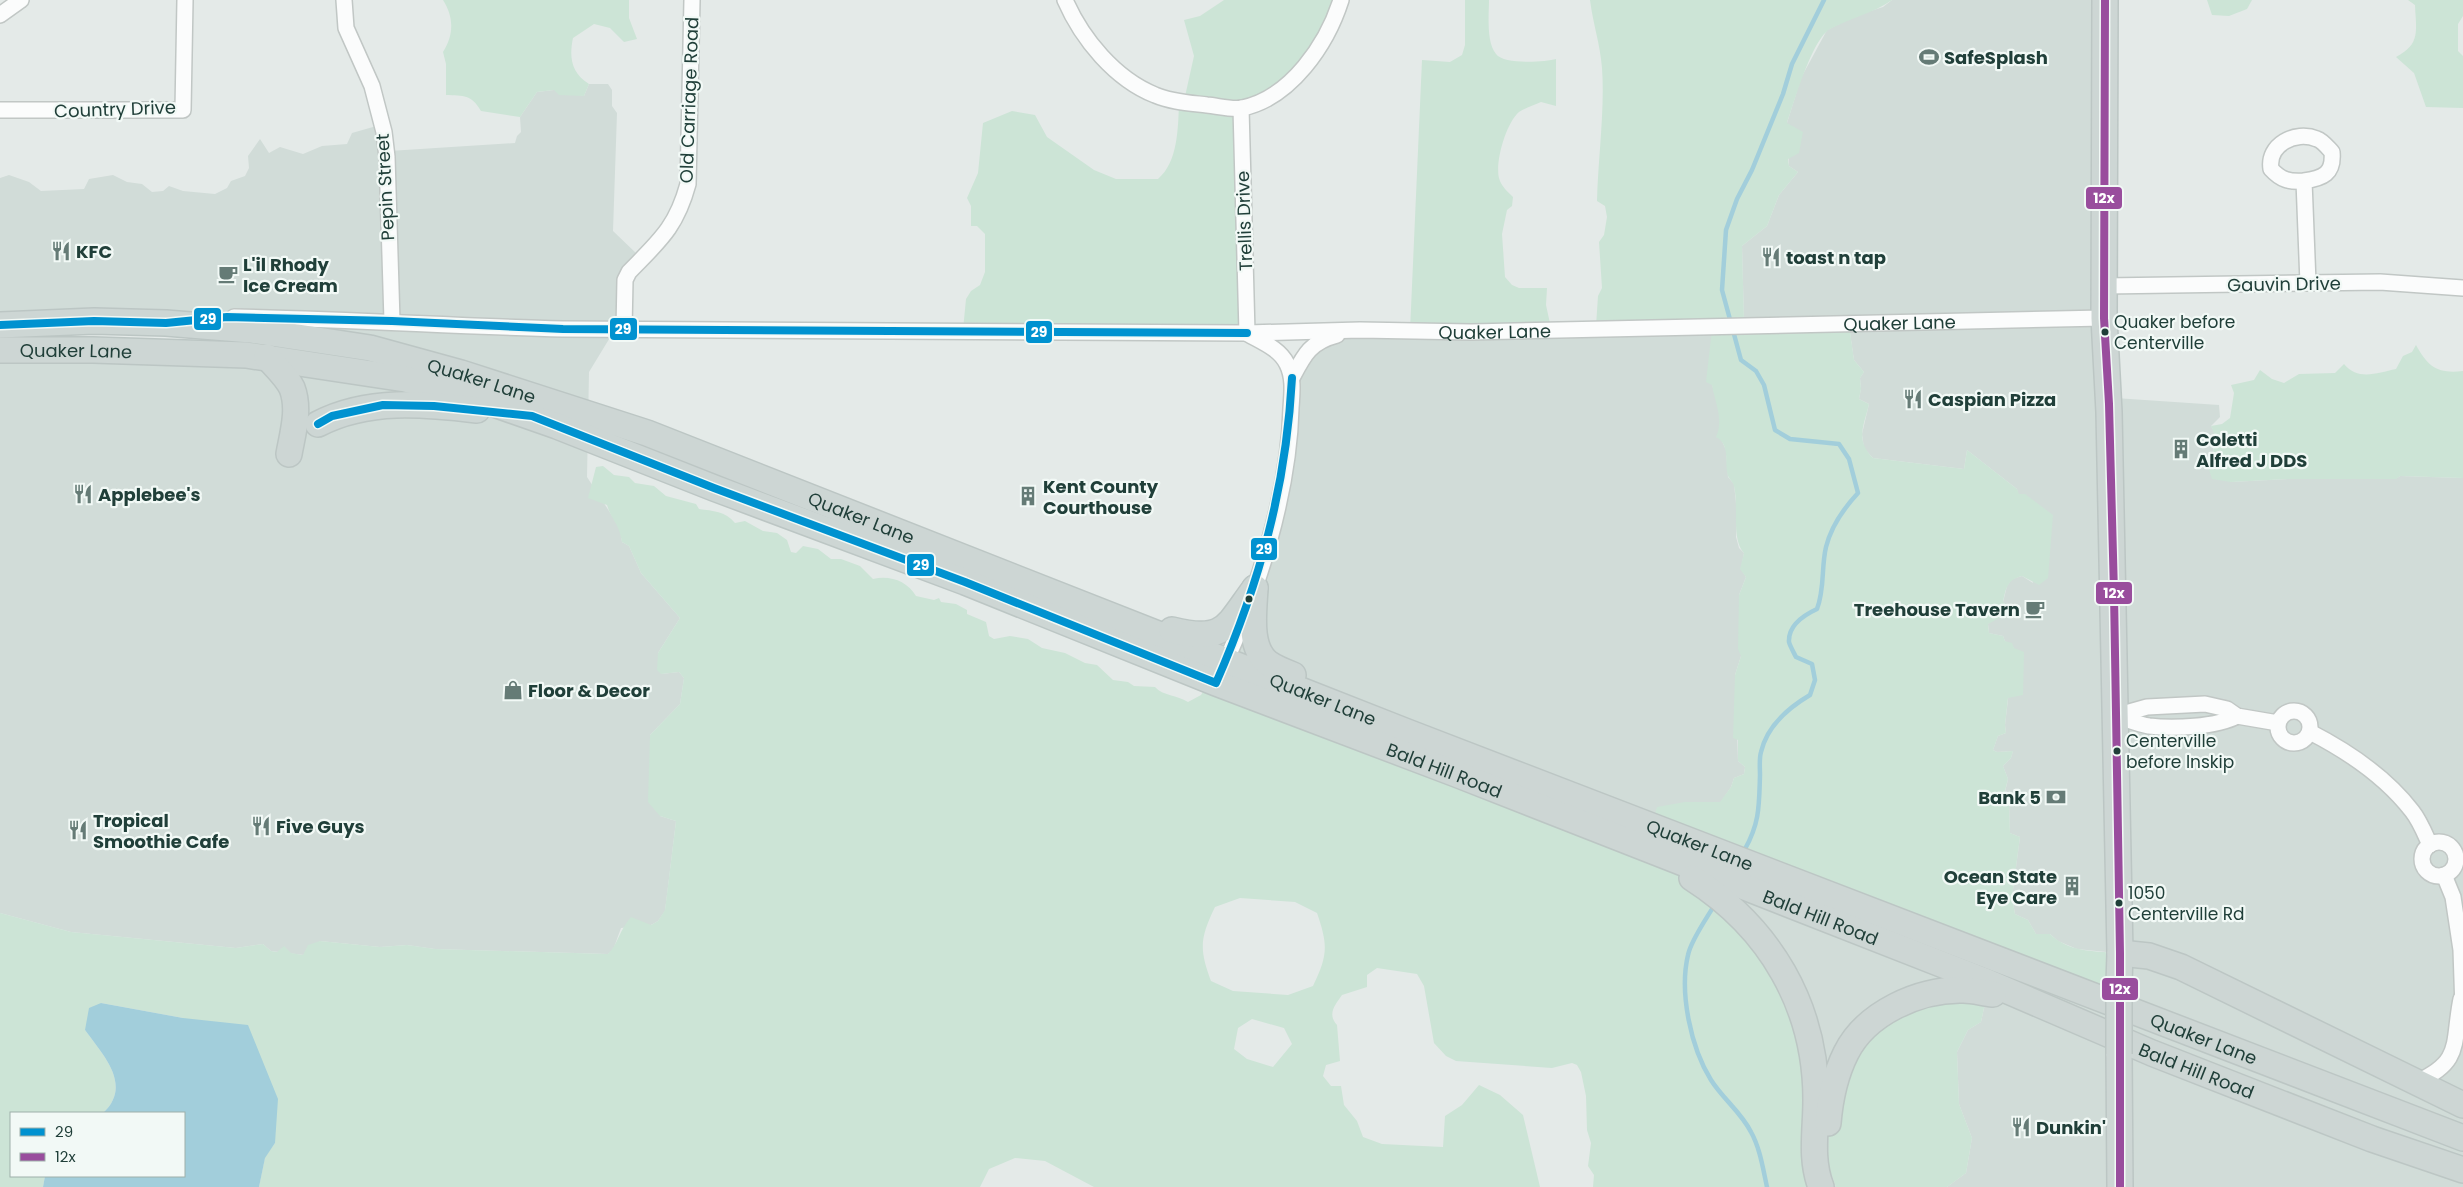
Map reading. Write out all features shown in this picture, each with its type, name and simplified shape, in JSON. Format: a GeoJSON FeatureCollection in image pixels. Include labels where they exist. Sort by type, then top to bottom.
{"type":"FeatureCollection","features":[{"type":"Feature","properties":{"kind":"main road"},"geometry":{"type":"LineString","coordinates":[[2105,0],[2104,318],[2109,412],[2120,953],[2120,1187]]}},
{"type":"Feature","properties":{"kind":"main road"},"geometry":{"type":"LineString","coordinates":[[93,350],[94,321]]}},
{"type":"Feature","properties":{"kind":"main road","name":"Quaker Lane"},"geometry":{"type":"LineString","coordinates":[[0,325],[94,321],[166,323],[251,330],[370,348],[461,372],[646,433],[1109,616],[1221,673],[1407,732],[2463,1138]]}},
{"type":"Feature","properties":{"kind":"main road","name":"Quaker Lane"},"geometry":{"type":"LineString","coordinates":[[0,350],[93,350],[267,357],[361,371]]}},
{"type":"Feature","properties":{"kind":"main road"},"geometry":{"type":"LineString","coordinates":[[267,357],[291,386],[296,402],[296,418],[289,454]]}},
{"type":"Feature","properties":{"kind":"main road","name":"Bald Hill Road"},"geometry":{"type":"LineString","coordinates":[[361,371],[474,396],[532,416],[714,488],[966,582],[1221,673],[1456,774],[2021,997],[2161,1057],[2372,1139],[2463,1170]]}},
{"type":"Feature","properties":{"kind":"main road"},"geometry":{"type":"LineString","coordinates":[[318,424],[332,416],[382,405],[434,406],[532,416]]}},
{"type":"Feature","properties":{"kind":"main road"},"geometry":{"type":"LineString","coordinates":[[1109,616],[1195,636],[1214,634],[1229,623],[1255,588]]}},
{"type":"Feature","properties":{"kind":"main road"},"geometry":{"type":"LineString","coordinates":[[1255,588],[1254,632],[1258,649],[1268,663],[1407,732]]}},
{"type":"Feature","properties":{"kind":"main road"},"geometry":{"type":"LineString","coordinates":[[1631,844],[1682,871],[1720,897],[1753,928],[1782,969],[1805,1020],[1812,1052],[1816,1100],[1813,1138],[1815,1169],[1821,1187]]}},
{"type":"Feature","properties":{"kind":"main road"},"geometry":{"type":"LineString","coordinates":[[2120,953],[2149,956],[2181,967],[2463,1106]]}},
{"type":"Feature","properties":{"kind":"main road"},"geometry":{"type":"LineString","coordinates":[[1834,1187],[1826,1161],[1830,1103],[1837,1074],[1847,1052],[1873,1020],[1896,1006],[1940,992],[1963,990],[2021,997]]}},
{"type":"Feature","properties":{"kind":"street"},"geometry":{"type":"LineString","coordinates":[[0,15],[21,0]]}},
{"type":"Feature","properties":{"kind":"street","name":"Country Drive"},"geometry":{"type":"LineString","coordinates":[[0,110],[183,110],[185,0]]}},
{"type":"Feature","properties":{"kind":"street","name":"Pepin Street"},"geometry":{"type":"LineString","coordinates":[[344,0],[346,28],[372,86],[384,132],[387,157],[392,321]]}},
{"type":"Feature","properties":{"kind":"street","name":"Old Carriage Road"},"geometry":{"type":"LineString","coordinates":[[624,329],[626,280],[629,272],[668,231],[682,205],[688,184],[692,0]]}},
{"type":"Feature","properties":{"kind":"street"},"geometry":{"type":"LineString","coordinates":[[1065,0],[1079,25],[1104,58],[1121,75],[1137,87],[1156,96],[1182,102],[1241,108],[1269,97],[1290,82],[1316,52],[1336,16],[1341,0]]}},
{"type":"Feature","properties":{"kind":"street","name":"Trellis Drive"},"geometry":{"type":"LineString","coordinates":[[1241,108],[1247,333]]}},
{"type":"Feature","properties":{"kind":"street"},"geometry":{"type":"LineString","coordinates":[[2304,181],[2308,283]]}},
{"type":"Feature","properties":{"kind":"street","name":"Gauvin Drive"},"geometry":{"type":"LineString","coordinates":[[2105,286],[2380,282],[2463,288]]}},
{"type":"Feature","properties":{"kind":"street","name":"Quaker Lane"},"geometry":{"type":"LineString","coordinates":[[166,323],[228,317],[392,321],[485,327],[1247,333],[1456,330],[1471,332],[2104,318]]}},
{"type":"Feature","properties":{"kind":"street"},"geometry":{"type":"LineString","coordinates":[[1292,378],[1305,353],[1313,346],[1329,337],[1353,331]]}},
{"type":"Feature","properties":{"kind":"street"},"geometry":{"type":"LineString","coordinates":[[1221,673],[1255,588],[1286,466],[1291,420],[1292,378],[1286,362],[1280,354],[1247,333]]}},
{"type":"Feature","properties":{"kind":"street"},"geometry":{"type":"LineString","coordinates":[[2115,716],[2147,707],[2205,704],[2227,709],[2237,716],[2278,723]]}},
{"type":"Feature","properties":{"kind":"street"},"geometry":{"type":"LineString","coordinates":[[2299,711],[2308,717],[2310,732],[2299,742],[2288,742],[2279,732],[2278,723],[2284,714],[2299,711]]}},
{"type":"Feature","properties":{"kind":"street"},"geometry":{"type":"LineString","coordinates":[[2115,716],[2149,726],[2209,725],[2228,721],[2237,716]]}},
{"type":"Feature","properties":{"kind":"street"},"geometry":{"type":"LineString","coordinates":[[2310,732],[2345,750],[2389,784],[2414,812],[2430,845]]}},
{"type":"Feature","properties":{"kind":"street"},"geometry":{"type":"LineString","coordinates":[[2441,842],[2447,844],[2455,851],[2454,866],[2444,875],[2430,873],[2424,866],[2423,856],[2430,845],[2441,842]]}},
{"type":"Feature","properties":{"kind":"street"},"geometry":{"type":"LineString","coordinates":[[2417,1082],[2435,1074],[2449,1063],[2456,1043],[2457,1021],[2462,1004],[2461,950],[2453,897],[2444,875]]}},
{"type":"Feature","properties":{"kind":"shaded area"},"geometry":{"type":"Polygon","coordinates":[[[1892,0],[2109,0],[2115,398],[2219,405],[2220,417],[2211,426],[2214,431],[2213,457],[2207,460],[2231,482],[2288,479],[2395,479],[2400,476],[2463,478],[2463,1187],[1947,1187],[1966,1173],[1972,1138],[1959,1104],[1957,1052],[1968,1030],[1981,1022],[1987,994],[1828,1165],[1836,1187],[1822,1187],[1231,686],[1250,597],[1274,525],[1294,373],[1307,352],[1335,338],[1712,329],[1712,385],[1719,406],[1721,439],[1726,450],[1728,477],[1734,484],[1737,513],[1736,537],[1739,548],[1744,553],[1741,569],[1746,577],[1739,595],[1741,656],[1735,675],[1738,761],[1745,767],[1744,774],[1734,778],[1731,787],[1721,802],[1685,802],[2117,1004],[2116,953],[2077,949],[2058,941],[2050,934],[2036,934],[2028,920],[2015,914],[2012,897],[2020,837],[2010,833],[2009,803],[2004,796],[2008,779],[2003,766],[2011,758],[2013,751],[1997,752],[1993,750],[1998,736],[2006,733],[2005,725],[2014,648],[2005,641],[2003,636],[1989,633],[1988,624],[2003,602],[2007,586],[2012,579],[2022,576],[2033,583],[2017,489],[1967,450],[1964,469],[1873,458],[1864,448],[1862,434],[1869,404],[1859,399],[1861,389],[1860,378],[1864,372],[1854,360],[1849,325],[1744,321],[1742,246],[1767,226],[1779,195],[1798,172],[1789,166],[1787,123],[1801,78],[1827,30],[1855,16],[1883,7],[1892,0]]]}},
{"type":"Feature","properties":{"kind":"shaded area"},"geometry":{"type":"Polygon","coordinates":[[[589,84],[608,84],[612,90],[612,106],[617,113],[613,231],[637,254],[631,261],[626,325],[614,331],[589,372],[587,477],[620,528],[622,542],[629,546],[641,573],[680,618],[658,653],[661,674],[679,672],[684,678],[680,704],[650,735],[660,816],[676,821],[665,911],[658,921],[651,925],[621,928],[613,950],[608,954],[435,949],[407,945],[380,947],[320,941],[304,955],[271,951],[263,944],[236,948],[71,932],[0,913],[0,351],[362,359],[332,341],[0,325],[0,178],[9,175],[29,182],[41,191],[84,189],[89,179],[113,175],[127,182],[142,184],[152,192],[163,191],[169,186],[183,191],[215,194],[227,188],[231,181],[245,176],[249,168],[248,156],[260,139],[269,153],[280,147],[303,154],[322,146],[347,144],[352,133],[380,125],[389,151],[515,143],[517,136],[521,132],[520,117],[537,92],[554,90],[584,96],[589,84]]]}},
{"type":"Feature","properties":{"kind":"green space"},"geometry":{"type":"Polygon","coordinates":[[[443,0],[629,0],[629,18],[637,39],[624,42],[610,28],[594,24],[573,38],[571,52],[575,70],[589,84],[584,96],[559,95],[554,90],[537,92],[520,117],[481,111],[474,101],[467,97],[446,95],[446,64],[443,52],[451,33],[451,19],[443,0]]]}},
{"type":"Feature","properties":{"kind":"green space"},"geometry":{"type":"Polygon","coordinates":[[[1224,0],[1343,0],[1293,82],[1245,108],[1248,332],[963,330],[966,299],[971,291],[980,285],[985,272],[985,234],[977,226],[971,226],[971,206],[967,198],[978,173],[983,123],[1012,111],[1035,115],[1047,137],[1094,170],[1116,179],[1158,179],[1170,163],[1176,144],[1179,104],[1184,101],[1194,56],[1184,20],[1200,16],[1224,0]]]}},
{"type":"Feature","properties":{"kind":"green space"},"geometry":{"type":"Polygon","coordinates":[[[1465,0],[1489,0],[1491,42],[1496,54],[1500,57],[1507,60],[1525,62],[1556,59],[1556,106],[1541,102],[1519,112],[1514,117],[1506,133],[1500,153],[1498,171],[1501,184],[1513,197],[1512,206],[1507,210],[1502,234],[1505,277],[1512,285],[1519,288],[1547,288],[1546,305],[1551,328],[1410,331],[1422,60],[1450,62],[1462,55],[1465,45],[1465,0]]]}},
{"type":"Feature","properties":{"kind":"green space"},"geometry":{"type":"Polygon","coordinates":[[[1590,0],[1892,0],[1830,29],[1823,35],[1810,58],[1787,123],[1803,132],[1799,153],[1788,159],[1789,166],[1798,172],[1779,195],[1767,226],[1742,246],[1744,320],[1849,325],[1854,360],[1864,372],[1860,378],[1861,389],[1859,399],[1869,404],[1862,433],[1864,445],[1873,458],[1964,469],[1967,450],[2017,489],[2019,494],[2025,494],[2053,515],[2048,578],[2039,585],[2022,576],[2010,582],[2003,602],[2011,607],[2011,612],[1988,624],[1989,633],[2003,636],[2005,641],[2012,643],[2014,648],[2024,652],[2023,695],[2008,698],[2006,733],[1998,736],[1993,750],[1997,752],[2013,751],[2011,758],[2003,766],[2008,779],[2004,795],[2009,803],[2010,833],[2020,837],[2012,897],[2015,914],[2028,920],[2036,934],[2050,934],[2065,944],[2081,949],[2116,953],[2118,997],[1652,823],[1657,807],[1685,802],[1720,802],[1731,787],[1734,778],[1744,774],[1745,767],[1738,761],[1738,740],[1733,738],[1735,675],[1741,656],[1738,649],[1739,595],[1746,577],[1740,569],[1744,553],[1740,547],[1736,531],[1734,486],[1728,476],[1724,445],[1716,437],[1719,417],[1712,385],[1706,382],[1712,329],[1596,326],[1598,296],[1602,288],[1599,242],[1604,235],[1607,217],[1605,206],[1597,201],[1603,84],[1601,59],[1590,0]]]}},
{"type":"Feature","properties":{"kind":"green space"},"geometry":{"type":"Polygon","coordinates":[[[2207,0],[2252,0],[2247,9],[2229,16],[2212,15],[2207,0]]]}},
{"type":"Feature","properties":{"kind":"green space"},"geometry":{"type":"Polygon","coordinates":[[[2408,0],[2463,0],[2463,16],[2458,24],[2458,51],[2463,56],[2463,108],[2426,107],[2414,73],[2396,57],[2410,47],[2415,36],[2415,5],[2408,0]]]}},
{"type":"Feature","properties":{"kind":"green space"},"geometry":{"type":"Polygon","coordinates":[[[2416,345],[2425,359],[2440,370],[2463,371],[2463,478],[2400,476],[2396,479],[2288,479],[2231,482],[2212,479],[2206,460],[2212,457],[2214,437],[2211,426],[2222,424],[2230,418],[2234,393],[2231,385],[2254,380],[2260,370],[2272,379],[2284,383],[2299,374],[2335,373],[2344,364],[2355,373],[2362,374],[2396,369],[2403,356],[2412,352],[2416,345]]]}},
{"type":"Feature","properties":{"kind":"green space"},"geometry":{"type":"Polygon","coordinates":[[[603,466],[614,475],[629,477],[635,483],[654,486],[666,496],[696,504],[699,509],[723,514],[735,523],[745,521],[763,531],[777,533],[787,540],[791,552],[796,553],[803,546],[818,549],[831,559],[841,559],[860,566],[873,579],[886,578],[898,580],[908,586],[916,596],[934,600],[939,598],[941,602],[956,604],[967,610],[967,614],[986,622],[989,636],[994,639],[1010,636],[1028,639],[1042,648],[1065,653],[1085,663],[1097,665],[1113,680],[1128,682],[1134,686],[1155,687],[1162,692],[1188,702],[1201,695],[1214,675],[1616,839],[1726,901],[1794,990],[1822,1187],[1593,1187],[1594,1175],[1588,1166],[1591,1143],[1587,1130],[1586,1096],[1581,1072],[1577,1065],[1572,1063],[1552,1068],[1456,1061],[1446,1056],[1434,1043],[1424,986],[1417,974],[1377,968],[1367,975],[1367,987],[1342,995],[1333,1010],[1334,1021],[1337,1025],[1340,1061],[1326,1065],[1323,1076],[1331,1086],[1341,1086],[1344,1105],[1357,1121],[1363,1137],[1382,1144],[1443,1147],[1445,1116],[1462,1105],[1479,1085],[1500,1095],[1523,1115],[1540,1187],[1094,1187],[1045,1161],[1015,1158],[989,1169],[980,1187],[259,1187],[265,1157],[275,1143],[183,1018],[101,1003],[85,1030],[112,1070],[115,1092],[112,1102],[104,1112],[10,1112],[10,1177],[45,1177],[43,1187],[0,1187],[0,913],[71,932],[236,948],[263,944],[271,951],[277,952],[284,946],[291,953],[303,955],[308,945],[320,941],[380,947],[407,945],[435,949],[608,954],[631,917],[651,925],[658,921],[665,910],[676,821],[660,816],[648,802],[650,735],[680,704],[684,678],[679,672],[661,674],[657,670],[658,653],[680,618],[641,573],[629,546],[622,542],[619,530],[607,505],[588,498],[596,467],[603,466]],[[1240,898],[1215,907],[1206,927],[1203,944],[1204,960],[1211,981],[1233,991],[1288,995],[1313,986],[1322,966],[1325,942],[1317,913],[1295,902],[1240,898]],[[1252,1019],[1238,1028],[1234,1049],[1247,1059],[1273,1067],[1292,1044],[1284,1028],[1252,1019]]]}},
{"type":"Feature","properties":{"kind":"green space"},"geometry":{"type":"Polygon","coordinates":[[[1987,994],[1981,1022],[1968,1030],[1957,1052],[1959,1104],[1972,1138],[1966,1173],[1947,1187],[1836,1187],[1828,1165],[1830,1103],[1847,1054],[1896,1007],[1987,994]]]}},
{"type":"Feature","properties":{"kind":"water"},"geometry":{"type":"Polygon","coordinates":[[[101,1003],[183,1018],[248,1025],[278,1099],[275,1143],[265,1158],[259,1187],[43,1187],[45,1177],[185,1177],[185,1112],[104,1112],[112,1102],[115,1092],[115,1081],[107,1060],[85,1030],[89,1008],[101,1003]]]}},
{"type":"Feature","properties":{"kind":"waterway"},"geometry":{"type":"LineString","coordinates":[[1745,849],[1754,830],[1758,813],[1760,758],[1764,743],[1773,726],[1786,712],[1810,695],[1815,680],[1812,664],[1796,657],[1789,642],[1789,636],[1798,621],[1817,609],[1828,540],[1839,518],[1858,493],[1849,459],[1839,444],[1790,439],[1775,430],[1764,385],[1756,371],[1741,360],[1722,290],[1726,230],[1737,199],[1752,170],[1783,94],[1792,64],[1824,0]]}},
{"type":"Feature","properties":{"kind":"waterway"},"geometry":{"type":"LineString","coordinates":[[1715,904],[1696,936],[1688,955],[1685,986],[1689,1020],[1698,1052],[1711,1080],[1742,1118],[1754,1138],[1767,1187]]}},
{"type":"Feature","properties":{"kind":"transit line","name":"12x"},"geometry":{"type":"LineString","coordinates":[[2105,0],[2104,318],[2109,404],[2114,593],[2120,953],[2120,1187]]}},
{"type":"Feature","properties":{"kind":"transit line","name":"29"},"geometry":{"type":"LineString","coordinates":[[0,325],[94,321],[166,323],[227,317],[392,321],[563,329],[1247,333]]}},
{"type":"Feature","properties":{"kind":"transit line","name":"29"},"geometry":{"type":"LineString","coordinates":[[318,424],[332,416],[383,405],[434,406],[532,416],[714,488],[965,582],[1216,683],[1246,608],[1268,534],[1284,458],[1292,378]]}},
{"type":"Feature","properties":{"kind":"place","name":"SafeSplash"},"geometry":{"type":"Point","coordinates":[1929,57]}},
{"type":"Feature","properties":{"kind":"place","name":"KFC"},"geometry":{"type":"Point","coordinates":[61,251]}},
{"type":"Feature","properties":{"kind":"place","name":"toast n tap"},"geometry":{"type":"Point","coordinates":[1771,257]}},
{"type":"Feature","properties":{"kind":"place","name":"L'il Rhody Ice Cream"},"geometry":{"type":"Point","coordinates":[228,274]}},
{"type":"Feature","properties":{"kind":"place","name":"Quaker before Centerville"},"geometry":{"type":"Point","coordinates":[2105,332]}},
{"type":"Feature","properties":{"kind":"place","name":"Caspian Pizza"},"geometry":{"type":"Point","coordinates":[1913,399]}},
{"type":"Feature","properties":{"kind":"place","name":"Coletti Alfred J DDS"},"geometry":{"type":"Point","coordinates":[2181,449]}},
{"type":"Feature","properties":{"kind":"place","name":"Applebee's"},"geometry":{"type":"Point","coordinates":[83,494]}},
{"type":"Feature","properties":{"kind":"place","name":"Kent County Courthouse"},"geometry":{"type":"Point","coordinates":[1028,496]}},
{"type":"Feature","properties":{"kind":"place","name":"Treehouse Tavern"},"geometry":{"type":"Point","coordinates":[2035,609]}},
{"type":"Feature","properties":{"kind":"place","name":"Floor & Decor"},"geometry":{"type":"Point","coordinates":[513,690]}},
{"type":"Feature","properties":{"kind":"place","name":"Centerville before Inskip"},"geometry":{"type":"Point","coordinates":[2117,751]}},
{"type":"Feature","properties":{"kind":"place","name":"Bank 5"},"geometry":{"type":"Point","coordinates":[2056,797]}},
{"type":"Feature","properties":{"kind":"place","name":"Five Guys"},"geometry":{"type":"Point","coordinates":[261,826]}},
{"type":"Feature","properties":{"kind":"place","name":"Tropical Smoothie Cafe"},"geometry":{"type":"Point","coordinates":[78,830]}},
{"type":"Feature","properties":{"kind":"place","name":"Ocean State Eye Care"},"geometry":{"type":"Point","coordinates":[2072,886]}},
{"type":"Feature","properties":{"kind":"place","name":"1050 Centerville Rd"},"geometry":{"type":"Point","coordinates":[2119,903]}},
{"type":"Feature","properties":{"kind":"place","name":"Dunkin'"},"geometry":{"type":"Point","coordinates":[2021,1127]}}]}
